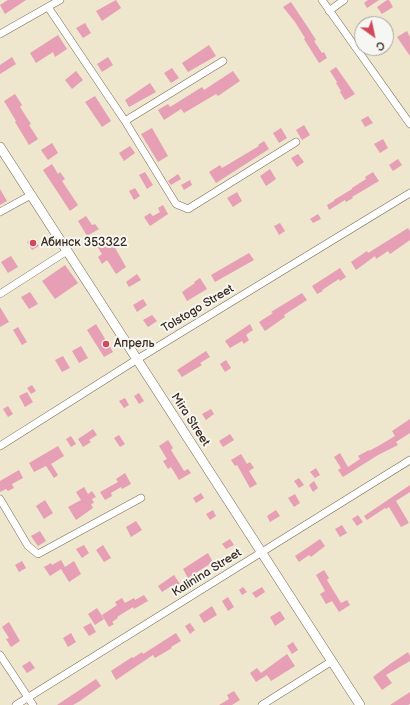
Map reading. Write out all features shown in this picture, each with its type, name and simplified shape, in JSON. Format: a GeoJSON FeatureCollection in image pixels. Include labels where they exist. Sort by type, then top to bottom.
{"type":"FeatureCollection","features":[{"type":"Feature","properties":{"kind":"main road","name":"Mira Street"},"geometry":{"type":"LineString","coordinates":[[0,147],[360,705]]}},
{"type":"Feature","properties":{"kind":"street"},"geometry":{"type":"LineString","coordinates":[[0,34],[60,0]]}},
{"type":"Feature","properties":{"kind":"street"},"geometry":{"type":"LineString","coordinates":[[322,0],[410,124]]}},
{"type":"Feature","properties":{"kind":"street"},"geometry":{"type":"LineString","coordinates":[[329,11],[344,0]]}},
{"type":"Feature","properties":{"kind":"street"},"geometry":{"type":"LineString","coordinates":[[48,7],[125,121],[176,204],[188,208],[296,142]]}},
{"type":"Feature","properties":{"kind":"street"},"geometry":{"type":"LineString","coordinates":[[125,121],[223,61]]}},
{"type":"Feature","properties":{"kind":"street","name":"Tolstogo Street"},"geometry":{"type":"LineString","coordinates":[[0,446],[136,360],[410,193]]}},
{"type":"Feature","properties":{"kind":"street"},"geometry":{"type":"LineString","coordinates":[[0,212],[31,195]]}},
{"type":"Feature","properties":{"kind":"street"},"geometry":{"type":"LineString","coordinates":[[0,294],[67,251]]}},
{"type":"Feature","properties":{"kind":"street","name":"Kalinina Street"},"geometry":{"type":"LineString","coordinates":[[16,705],[410,460]]}},
{"type":"Feature","properties":{"kind":"street"},"geometry":{"type":"LineString","coordinates":[[0,499],[28,546],[38,554],[141,498]]}},
{"type":"Feature","properties":{"kind":"street"},"geometry":{"type":"LineString","coordinates":[[0,655],[33,705]]}},
{"type":"Feature","properties":{"kind":"street"},"geometry":{"type":"LineString","coordinates":[[262,705],[332,661]]}},
{"type":"Feature","properties":{"kind":"building"},"geometry":{"type":"Polygon","coordinates":[[[8,0],[26,0],[5,14],[0,5],[8,0]]]}},
{"type":"Feature","properties":{"kind":"building"},"geometry":{"type":"Polygon","coordinates":[[[116,0],[121,8],[102,21],[96,11],[116,0]]]}},
{"type":"Feature","properties":{"kind":"building"},"geometry":{"type":"Polygon","coordinates":[[[368,0],[379,0],[367,8],[364,3],[368,0]]]}},
{"type":"Feature","properties":{"kind":"building"},"geometry":{"type":"Polygon","coordinates":[[[389,0],[393,7],[382,14],[377,7],[389,0]]]}},
{"type":"Feature","properties":{"kind":"building"},"geometry":{"type":"Polygon","coordinates":[[[291,2],[316,40],[314,41],[322,53],[324,52],[327,58],[319,63],[295,22],[283,7],[291,2]]]}},
{"type":"Feature","properties":{"kind":"building"},"geometry":{"type":"Polygon","coordinates":[[[85,23],[91,33],[83,38],[76,28],[85,23]]]}},
{"type":"Feature","properties":{"kind":"building"},"geometry":{"type":"Polygon","coordinates":[[[407,31],[410,37],[410,56],[397,37],[407,31]]]}},
{"type":"Feature","properties":{"kind":"building"},"geometry":{"type":"Polygon","coordinates":[[[58,35],[67,49],[55,57],[53,52],[36,63],[30,53],[58,35]]]}},
{"type":"Feature","properties":{"kind":"building"},"geometry":{"type":"Polygon","coordinates":[[[209,45],[216,56],[188,72],[182,63],[209,45]]]}},
{"type":"Feature","properties":{"kind":"building"},"geometry":{"type":"Polygon","coordinates":[[[12,57],[16,64],[0,74],[0,65],[12,57]]]}},
{"type":"Feature","properties":{"kind":"building"},"geometry":{"type":"Polygon","coordinates":[[[108,57],[113,65],[102,72],[97,64],[108,57]]]}},
{"type":"Feature","properties":{"kind":"building"},"geometry":{"type":"Polygon","coordinates":[[[336,67],[355,94],[345,100],[330,71],[336,67]]]}},
{"type":"Feature","properties":{"kind":"building"},"geometry":{"type":"Polygon","coordinates":[[[172,68],[179,78],[171,83],[164,73],[172,68]]]}},
{"type":"Feature","properties":{"kind":"building"},"geometry":{"type":"Polygon","coordinates":[[[76,71],[83,80],[72,89],[65,80],[76,71]]]}},
{"type":"Feature","properties":{"kind":"building"},"geometry":{"type":"Polygon","coordinates":[[[233,71],[240,81],[218,96],[216,94],[184,113],[181,109],[164,120],[158,110],[168,104],[170,107],[202,87],[204,90],[233,71]]]}},
{"type":"Feature","properties":{"kind":"building"},"geometry":{"type":"Polygon","coordinates":[[[150,83],[156,92],[129,107],[125,100],[150,83]]]}},
{"type":"Feature","properties":{"kind":"building"},"geometry":{"type":"Polygon","coordinates":[[[15,94],[22,105],[20,107],[31,124],[29,125],[38,139],[29,145],[4,101],[15,94]]]}},
{"type":"Feature","properties":{"kind":"building"},"geometry":{"type":"Polygon","coordinates":[[[95,96],[111,121],[102,127],[85,102],[95,96]]]}},
{"type":"Feature","properties":{"kind":"building"},"geometry":{"type":"Polygon","coordinates":[[[368,116],[373,123],[365,127],[361,120],[368,116]]]}},
{"type":"Feature","properties":{"kind":"building"},"geometry":{"type":"Polygon","coordinates":[[[304,125],[310,135],[302,140],[296,130],[304,125]]]}},
{"type":"Feature","properties":{"kind":"building"},"geometry":{"type":"Polygon","coordinates":[[[152,128],[168,156],[158,162],[141,134],[152,128]]]}},
{"type":"Feature","properties":{"kind":"building"},"geometry":{"type":"Polygon","coordinates":[[[281,128],[287,138],[279,143],[273,133],[281,128]]]}},
{"type":"Feature","properties":{"kind":"building"},"geometry":{"type":"Polygon","coordinates":[[[383,139],[388,148],[380,153],[374,144],[383,139]]]}},
{"type":"Feature","properties":{"kind":"building"},"geometry":{"type":"Polygon","coordinates":[[[264,141],[269,149],[216,183],[209,172],[220,165],[222,168],[259,146],[258,145],[264,141]]]}},
{"type":"Feature","properties":{"kind":"building"},"geometry":{"type":"Polygon","coordinates":[[[52,143],[58,153],[48,160],[41,150],[52,143]]]}},
{"type":"Feature","properties":{"kind":"building"},"geometry":{"type":"Polygon","coordinates":[[[130,146],[135,153],[124,161],[119,153],[130,146]]]}},
{"type":"Feature","properties":{"kind":"building"},"geometry":{"type":"Polygon","coordinates":[[[298,154],[304,162],[297,167],[291,158],[298,154]]]}},
{"type":"Feature","properties":{"kind":"building"},"geometry":{"type":"Polygon","coordinates":[[[398,159],[402,165],[393,171],[389,165],[398,159]]]}},
{"type":"Feature","properties":{"kind":"building"},"geometry":{"type":"Polygon","coordinates":[[[52,164],[58,174],[60,172],[65,179],[62,181],[78,205],[70,211],[43,170],[52,164]]]}},
{"type":"Feature","properties":{"kind":"building"},"geometry":{"type":"Polygon","coordinates":[[[270,169],[276,179],[266,186],[260,176],[270,169]]]}},
{"type":"Feature","properties":{"kind":"building"},"geometry":{"type":"Polygon","coordinates":[[[145,172],[153,185],[147,189],[139,175],[145,172]]]}},
{"type":"Feature","properties":{"kind":"building"},"geometry":{"type":"Polygon","coordinates":[[[373,172],[379,181],[352,197],[353,198],[346,202],[345,200],[329,210],[327,205],[366,179],[365,177],[373,172]]]}},
{"type":"Feature","properties":{"kind":"building"},"geometry":{"type":"Polygon","coordinates":[[[178,174],[181,179],[171,185],[168,181],[178,174]]]}},
{"type":"Feature","properties":{"kind":"building"},"geometry":{"type":"Polygon","coordinates":[[[190,180],[192,185],[184,190],[181,185],[190,180]]]}},
{"type":"Feature","properties":{"kind":"building"},"geometry":{"type":"Polygon","coordinates":[[[135,188],[140,196],[134,200],[129,191],[135,188]]]}},
{"type":"Feature","properties":{"kind":"building"},"geometry":{"type":"Polygon","coordinates":[[[0,189],[7,201],[0,205],[0,189]]]}},
{"type":"Feature","properties":{"kind":"building"},"geometry":{"type":"Polygon","coordinates":[[[237,192],[242,201],[233,207],[227,198],[237,192]]]}},
{"type":"Feature","properties":{"kind":"building"},"geometry":{"type":"Polygon","coordinates":[[[163,205],[168,214],[150,226],[144,217],[150,213],[153,216],[160,212],[158,208],[163,205]]]}},
{"type":"Feature","properties":{"kind":"building"},"geometry":{"type":"Polygon","coordinates":[[[318,214],[321,219],[313,223],[310,219],[318,214]]]}},
{"type":"Feature","properties":{"kind":"building"},"geometry":{"type":"Polygon","coordinates":[[[86,216],[92,225],[95,224],[99,229],[87,236],[78,221],[86,216]]]}},
{"type":"Feature","properties":{"kind":"building"},"geometry":{"type":"Polygon","coordinates":[[[280,223],[285,231],[279,235],[274,226],[280,223]]]}},
{"type":"Feature","properties":{"kind":"building"},"geometry":{"type":"Polygon","coordinates":[[[408,228],[410,231],[410,240],[390,254],[388,251],[376,259],[375,256],[356,270],[351,262],[367,251],[368,253],[408,228]]]}},
{"type":"Feature","properties":{"kind":"building"},"geometry":{"type":"Polygon","coordinates":[[[33,238],[39,246],[32,250],[27,242],[33,238]]]}},
{"type":"Feature","properties":{"kind":"building"},"geometry":{"type":"Polygon","coordinates":[[[107,239],[112,247],[114,246],[126,267],[116,274],[107,260],[102,264],[98,257],[102,254],[96,245],[107,239]]]}},
{"type":"Feature","properties":{"kind":"building"},"geometry":{"type":"Polygon","coordinates":[[[249,253],[254,260],[215,282],[211,275],[249,253]]]}},
{"type":"Feature","properties":{"kind":"building"},"geometry":{"type":"Polygon","coordinates":[[[11,256],[18,267],[8,273],[1,262],[11,256]]]}},
{"type":"Feature","properties":{"kind":"building"},"geometry":{"type":"Polygon","coordinates":[[[65,265],[78,283],[55,299],[42,281],[65,265]]]}},
{"type":"Feature","properties":{"kind":"building"},"geometry":{"type":"Polygon","coordinates":[[[340,268],[346,277],[340,281],[339,279],[317,294],[312,286],[340,268]]]}},
{"type":"Feature","properties":{"kind":"building"},"geometry":{"type":"Polygon","coordinates":[[[137,274],[141,280],[129,287],[126,282],[137,274]]]}},
{"type":"Feature","properties":{"kind":"building"},"geometry":{"type":"Polygon","coordinates":[[[200,278],[207,289],[187,301],[182,292],[200,278]]]}},
{"type":"Feature","properties":{"kind":"building"},"geometry":{"type":"Polygon","coordinates":[[[30,292],[38,304],[29,309],[21,297],[30,292]]]}},
{"type":"Feature","properties":{"kind":"building"},"geometry":{"type":"Polygon","coordinates":[[[302,293],[307,300],[284,315],[285,317],[265,331],[259,322],[273,313],[271,312],[302,293]]]}},
{"type":"Feature","properties":{"kind":"building"},"geometry":{"type":"Polygon","coordinates":[[[143,299],[147,305],[137,312],[133,305],[143,299]]]}},
{"type":"Feature","properties":{"kind":"building"},"geometry":{"type":"Polygon","coordinates":[[[0,307],[9,322],[0,327],[0,307]]]}},
{"type":"Feature","properties":{"kind":"building"},"geometry":{"type":"Polygon","coordinates":[[[152,315],[157,321],[148,327],[143,320],[152,315]]]}},
{"type":"Feature","properties":{"kind":"building"},"geometry":{"type":"Polygon","coordinates":[[[96,324],[113,352],[104,357],[87,330],[96,324]]]}},
{"type":"Feature","properties":{"kind":"building"},"geometry":{"type":"Polygon","coordinates":[[[250,324],[253,330],[246,335],[249,340],[244,344],[242,341],[230,348],[225,341],[250,324]]]}},
{"type":"Feature","properties":{"kind":"building"},"geometry":{"type":"Polygon","coordinates":[[[18,327],[27,342],[22,345],[13,330],[18,327]]]}},
{"type":"Feature","properties":{"kind":"building"},"geometry":{"type":"Polygon","coordinates":[[[81,346],[88,358],[79,363],[72,351],[81,346]]]}},
{"type":"Feature","properties":{"kind":"building"},"geometry":{"type":"Polygon","coordinates":[[[206,351],[210,357],[200,363],[202,365],[182,377],[177,370],[206,351]]]}},
{"type":"Feature","properties":{"kind":"building"},"geometry":{"type":"Polygon","coordinates":[[[63,356],[70,368],[62,372],[55,360],[63,356]]]}},
{"type":"Feature","properties":{"kind":"building"},"geometry":{"type":"Polygon","coordinates":[[[226,360],[231,368],[225,372],[220,364],[226,360]]]}},
{"type":"Feature","properties":{"kind":"building"},"geometry":{"type":"Polygon","coordinates":[[[32,385],[36,391],[31,394],[27,388],[32,385]]]}},
{"type":"Feature","properties":{"kind":"building"},"geometry":{"type":"Polygon","coordinates":[[[27,392],[33,402],[25,407],[19,396],[27,392]]]}},
{"type":"Feature","properties":{"kind":"building"},"geometry":{"type":"Polygon","coordinates":[[[139,393],[144,401],[139,404],[134,396],[139,393]]]}},
{"type":"Feature","properties":{"kind":"building"},"geometry":{"type":"Polygon","coordinates":[[[125,398],[129,405],[124,408],[119,401],[125,398]]]}},
{"type":"Feature","properties":{"kind":"building"},"geometry":{"type":"Polygon","coordinates":[[[8,406],[13,414],[8,417],[3,409],[8,406]]]}},
{"type":"Feature","properties":{"kind":"building"},"geometry":{"type":"Polygon","coordinates":[[[211,409],[214,414],[206,420],[202,414],[211,409]]]}},
{"type":"Feature","properties":{"kind":"building"},"geometry":{"type":"Polygon","coordinates":[[[410,419],[410,433],[396,442],[398,445],[378,455],[343,477],[338,470],[341,468],[334,457],[340,453],[348,467],[360,459],[358,456],[395,436],[392,431],[410,419]]]}},
{"type":"Feature","properties":{"kind":"building"},"geometry":{"type":"Polygon","coordinates":[[[93,429],[97,435],[89,440],[91,442],[83,447],[78,439],[93,429]]]}},
{"type":"Feature","properties":{"kind":"building"},"geometry":{"type":"Polygon","coordinates":[[[230,434],[234,440],[223,447],[219,441],[230,434]]]}},
{"type":"Feature","properties":{"kind":"building"},"geometry":{"type":"Polygon","coordinates":[[[119,435],[125,444],[120,447],[114,438],[119,435]]]}},
{"type":"Feature","properties":{"kind":"building"},"geometry":{"type":"Polygon","coordinates":[[[71,436],[76,444],[71,447],[66,439],[71,436]]]}},
{"type":"Feature","properties":{"kind":"building"},"geometry":{"type":"Polygon","coordinates":[[[168,440],[173,448],[171,450],[184,471],[188,469],[191,473],[179,480],[171,467],[168,469],[163,461],[167,459],[159,446],[168,440]]]}},
{"type":"Feature","properties":{"kind":"building"},"geometry":{"type":"Polygon","coordinates":[[[58,446],[64,456],[51,464],[58,475],[54,478],[46,466],[34,472],[29,463],[58,446]]]}},
{"type":"Feature","properties":{"kind":"building"},"geometry":{"type":"Polygon","coordinates":[[[241,454],[247,464],[250,462],[254,468],[249,471],[257,484],[250,488],[237,465],[235,466],[231,460],[241,454]]]}},
{"type":"Feature","properties":{"kind":"building"},"geometry":{"type":"Polygon","coordinates":[[[316,468],[320,475],[315,478],[310,472],[316,468]]]}},
{"type":"Feature","properties":{"kind":"building"},"geometry":{"type":"Polygon","coordinates":[[[19,470],[23,478],[12,484],[14,488],[8,491],[6,489],[0,492],[0,481],[19,470]]]}},
{"type":"Feature","properties":{"kind":"building"},"geometry":{"type":"Polygon","coordinates":[[[125,473],[131,484],[122,489],[121,487],[111,493],[112,496],[105,500],[100,492],[118,482],[116,479],[125,473]]]}},
{"type":"Feature","properties":{"kind":"building"},"geometry":{"type":"Polygon","coordinates":[[[299,478],[304,485],[299,488],[294,481],[299,478]]]}},
{"type":"Feature","properties":{"kind":"building"},"geometry":{"type":"Polygon","coordinates":[[[314,481],[318,488],[313,492],[309,485],[314,481]]]}},
{"type":"Feature","properties":{"kind":"building"},"geometry":{"type":"Polygon","coordinates":[[[410,485],[410,492],[396,501],[409,523],[401,527],[389,507],[367,520],[364,516],[410,485]]]}},
{"type":"Feature","properties":{"kind":"building"},"geometry":{"type":"Polygon","coordinates":[[[84,487],[88,494],[92,491],[96,497],[92,499],[94,503],[91,504],[93,508],[76,520],[68,507],[81,500],[76,492],[84,487]]]}},
{"type":"Feature","properties":{"kind":"building"},"geometry":{"type":"Polygon","coordinates":[[[201,493],[204,498],[196,503],[193,498],[201,493]]]}},
{"type":"Feature","properties":{"kind":"building"},"geometry":{"type":"Polygon","coordinates":[[[295,494],[300,503],[294,507],[288,498],[295,494]]]}},
{"type":"Feature","properties":{"kind":"building"},"geometry":{"type":"Polygon","coordinates":[[[45,500],[53,513],[44,519],[36,506],[45,500]]]}},
{"type":"Feature","properties":{"kind":"building"},"geometry":{"type":"Polygon","coordinates":[[[213,510],[216,516],[210,520],[206,514],[213,510]]]}},
{"type":"Feature","properties":{"kind":"building"},"geometry":{"type":"Polygon","coordinates":[[[276,510],[280,516],[270,522],[267,516],[276,510]]]}},
{"type":"Feature","properties":{"kind":"building"},"geometry":{"type":"Polygon","coordinates":[[[358,515],[363,522],[357,526],[352,519],[358,515]]]}},
{"type":"Feature","properties":{"kind":"building"},"geometry":{"type":"Polygon","coordinates":[[[136,521],[142,530],[131,537],[126,527],[136,521]]]}},
{"type":"Feature","properties":{"kind":"building"},"geometry":{"type":"Polygon","coordinates":[[[342,525],[347,533],[340,537],[335,529],[342,525]]]}},
{"type":"Feature","properties":{"kind":"building"},"geometry":{"type":"Polygon","coordinates":[[[40,531],[46,541],[38,546],[31,536],[40,531]]]}},
{"type":"Feature","properties":{"kind":"building"},"geometry":{"type":"Polygon","coordinates":[[[230,539],[234,545],[226,549],[222,544],[230,539]]]}},
{"type":"Feature","properties":{"kind":"building"},"geometry":{"type":"Polygon","coordinates":[[[320,539],[325,546],[311,557],[309,555],[299,562],[295,556],[320,539]]]}},
{"type":"Feature","properties":{"kind":"building"},"geometry":{"type":"Polygon","coordinates":[[[84,545],[89,553],[82,558],[76,549],[84,545]]]}},
{"type":"Feature","properties":{"kind":"building"},"geometry":{"type":"Polygon","coordinates":[[[103,545],[111,558],[104,562],[96,550],[103,545]]]}},
{"type":"Feature","properties":{"kind":"building"},"geometry":{"type":"Polygon","coordinates":[[[208,553],[213,562],[188,578],[183,569],[208,553]]]}},
{"type":"Feature","properties":{"kind":"building"},"geometry":{"type":"Polygon","coordinates":[[[61,560],[65,567],[74,561],[81,574],[69,582],[61,569],[50,576],[44,567],[61,560]]]}},
{"type":"Feature","properties":{"kind":"building"},"geometry":{"type":"Polygon","coordinates":[[[22,561],[26,568],[19,572],[15,565],[22,561]]]}},
{"type":"Feature","properties":{"kind":"building"},"geometry":{"type":"Polygon","coordinates":[[[324,570],[329,578],[327,580],[341,603],[347,600],[350,605],[339,612],[332,601],[326,604],[320,594],[325,591],[316,575],[324,570]]]}},
{"type":"Feature","properties":{"kind":"building"},"geometry":{"type":"Polygon","coordinates":[[[174,575],[180,584],[175,587],[173,585],[162,592],[158,586],[174,575]]]}},
{"type":"Feature","properties":{"kind":"building"},"geometry":{"type":"Polygon","coordinates":[[[243,587],[247,592],[242,595],[239,590],[243,587]]]}},
{"type":"Feature","properties":{"kind":"building"},"geometry":{"type":"Polygon","coordinates":[[[262,587],[265,592],[256,598],[252,593],[262,587]]]}},
{"type":"Feature","properties":{"kind":"building"},"geometry":{"type":"Polygon","coordinates":[[[144,595],[148,601],[134,609],[133,607],[117,617],[118,618],[112,622],[114,624],[109,627],[102,615],[117,605],[115,602],[122,598],[125,603],[144,595]]]}},
{"type":"Feature","properties":{"kind":"building"},"geometry":{"type":"Polygon","coordinates":[[[228,597],[234,607],[228,611],[222,601],[228,597]]]}},
{"type":"Feature","properties":{"kind":"building"},"geometry":{"type":"Polygon","coordinates":[[[212,606],[217,615],[204,623],[199,615],[212,606]]]}},
{"type":"Feature","properties":{"kind":"building"},"geometry":{"type":"Polygon","coordinates":[[[97,608],[104,619],[95,625],[88,614],[97,608]]]}},
{"type":"Feature","properties":{"kind":"building"},"geometry":{"type":"Polygon","coordinates":[[[280,611],[285,619],[275,626],[270,617],[280,611]]]}},
{"type":"Feature","properties":{"kind":"building"},"geometry":{"type":"Polygon","coordinates":[[[9,622],[20,641],[11,647],[6,639],[9,638],[2,627],[9,622]]]}},
{"type":"Feature","properties":{"kind":"building"},"geometry":{"type":"Polygon","coordinates":[[[91,623],[96,632],[89,636],[83,627],[91,623]]]}},
{"type":"Feature","properties":{"kind":"building"},"geometry":{"type":"Polygon","coordinates":[[[190,623],[195,630],[190,634],[185,626],[190,623]]]}},
{"type":"Feature","properties":{"kind":"building"},"geometry":{"type":"Polygon","coordinates":[[[71,633],[76,642],[68,647],[63,638],[71,633]]]}},
{"type":"Feature","properties":{"kind":"building"},"geometry":{"type":"Polygon","coordinates":[[[176,633],[181,641],[155,658],[153,655],[116,680],[111,671],[132,657],[133,658],[142,652],[143,654],[176,633]]]}},
{"type":"Feature","properties":{"kind":"building"},"geometry":{"type":"Polygon","coordinates":[[[293,642],[298,650],[292,654],[287,646],[293,642]]]}},
{"type":"Feature","properties":{"kind":"building"},"geometry":{"type":"Polygon","coordinates":[[[408,652],[410,661],[386,675],[392,683],[382,690],[373,677],[408,652]]]}},
{"type":"Feature","properties":{"kind":"building"},"geometry":{"type":"Polygon","coordinates":[[[287,654],[295,666],[271,681],[267,675],[256,682],[250,673],[257,668],[261,673],[287,654]]]}},
{"type":"Feature","properties":{"kind":"building"},"geometry":{"type":"Polygon","coordinates":[[[30,661],[35,668],[27,673],[22,666],[30,661]]]}},
{"type":"Feature","properties":{"kind":"building"},"geometry":{"type":"Polygon","coordinates":[[[96,679],[101,686],[80,701],[73,705],[57,705],[96,679]]]}},
{"type":"Feature","properties":{"kind":"building"},"geometry":{"type":"Polygon","coordinates":[[[234,691],[240,700],[232,705],[219,705],[229,699],[227,695],[234,691]]]}},
{"type":"Feature","properties":{"kind":"building"},"geometry":{"type":"Polygon","coordinates":[[[410,692],[410,704],[390,705],[410,692]]]}},
{"type":"Feature","properties":{"kind":"place","name":"Абинск 353322"},"geometry":{"type":"Point","coordinates":[33,243]}},
{"type":"Feature","properties":{"kind":"place","name":"Апрель"},"geometry":{"type":"Point","coordinates":[106,344]}}]}
